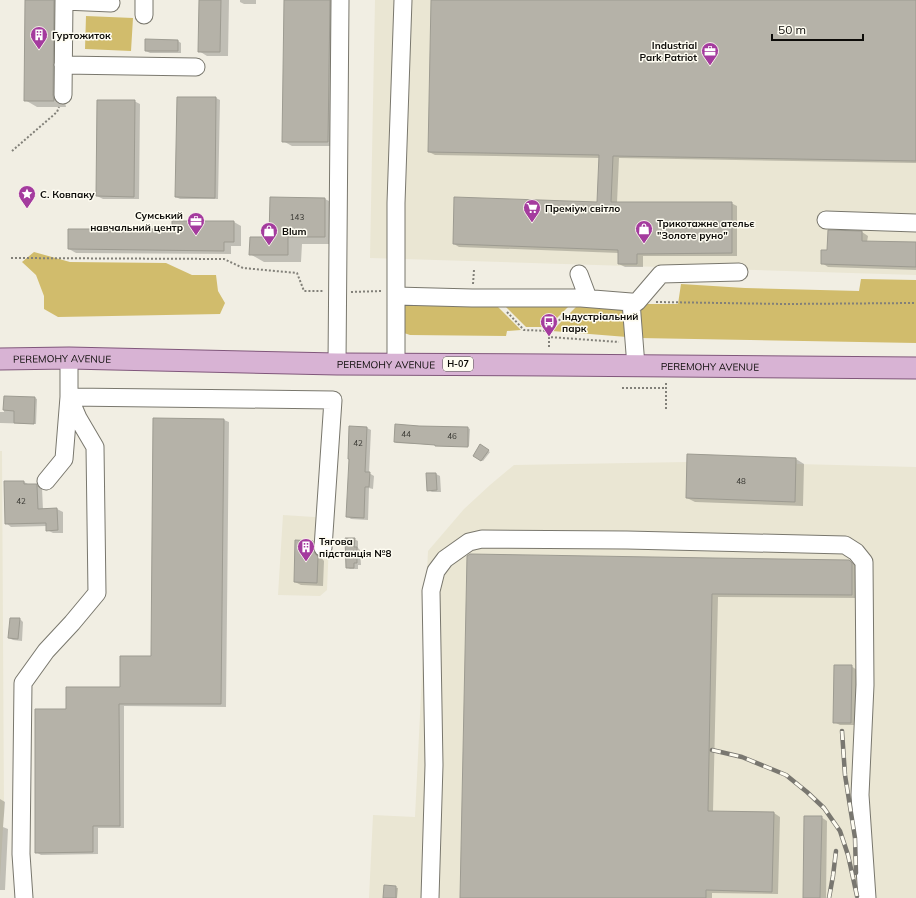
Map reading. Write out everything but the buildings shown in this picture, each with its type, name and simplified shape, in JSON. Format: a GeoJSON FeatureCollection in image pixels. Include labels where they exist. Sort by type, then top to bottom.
{"type":"FeatureCollection","features":[{"type":"Feature","properties":{"kind":"main road","name":"PEREMOHY AVENUE"},"geometry":{"type":"LineString","coordinates":[[0,359],[69,358],[336,364],[916,368]]}},
{"type":"Feature","properties":{"kind":"lane"},"geometry":{"type":"LineString","coordinates":[[63,95],[64,0],[111,2]]}},
{"type":"Feature","properties":{"kind":"lane"},"geometry":{"type":"LineString","coordinates":[[336,364],[340,0]]}},
{"type":"Feature","properties":{"kind":"lane"},"geometry":{"type":"LineString","coordinates":[[396,364],[396,203],[403,0]]}},
{"type":"Feature","properties":{"kind":"lane"},"geometry":{"type":"LineString","coordinates":[[63,65],[196,67]]}},
{"type":"Feature","properties":{"kind":"lane"},"geometry":{"type":"LineString","coordinates":[[826,220],[916,223]]}},
{"type":"Feature","properties":{"kind":"lane"},"geometry":{"type":"LineString","coordinates":[[636,366],[634,341],[634,302],[661,274],[739,272]]}},
{"type":"Feature","properties":{"kind":"lane"},"geometry":{"type":"LineString","coordinates":[[579,274],[584,298]]}},
{"type":"Feature","properties":{"kind":"lane"},"geometry":{"type":"LineString","coordinates":[[396,296],[584,298],[634,302]]}},
{"type":"Feature","properties":{"kind":"lane"},"geometry":{"type":"LineString","coordinates":[[46,481],[64,458],[69,397],[69,358]]}},
{"type":"Feature","properties":{"kind":"lane"},"geometry":{"type":"LineString","coordinates":[[69,397],[333,400],[323,548]]}},
{"type":"Feature","properties":{"kind":"lane"},"geometry":{"type":"LineString","coordinates":[[24,898],[21,854],[23,682],[46,651],[97,593],[95,447],[78,418],[69,397]]}},
{"type":"Feature","properties":{"kind":"lane"},"geometry":{"type":"LineString","coordinates":[[430,898],[434,765],[431,590],[436,571],[445,559],[469,542],[482,539],[634,540],[845,545],[856,552],[864,562],[865,685],[860,795],[867,898]]}},
{"type":"Feature","properties":{"kind":"path"},"geometry":{"type":"LineString","coordinates":[[12,151],[57,112],[63,95]]}},
{"type":"Feature","properties":{"kind":"path"},"geometry":{"type":"LineString","coordinates":[[11,258],[224,259],[243,268],[297,273],[304,290],[337,292],[387,291],[396,296]]}},
{"type":"Feature","properties":{"kind":"path"},"geometry":{"type":"LineString","coordinates":[[492,297],[524,330],[549,331],[584,298]]}},
{"type":"Feature","properties":{"kind":"path"},"geometry":{"type":"LineString","coordinates":[[634,302],[785,304],[916,303]]}},
{"type":"Feature","properties":{"kind":"path"},"geometry":{"type":"LineString","coordinates":[[549,331],[549,337],[623,343]]}},
{"type":"Feature","properties":{"kind":"path"},"geometry":{"type":"LineString","coordinates":[[622,388],[665,388],[666,410]]}},
{"type":"Feature","properties":{"kind":"shaded area"},"geometry":{"type":"Polygon","coordinates":[[[375,0],[916,0],[916,275],[370,258],[375,0]]]}},
{"type":"Feature","properties":{"kind":"shaded area"},"geometry":{"type":"Polygon","coordinates":[[[86,16],[133,18],[131,51],[85,49],[86,16]]]}},
{"type":"Feature","properties":{"kind":"shaded area"},"geometry":{"type":"Polygon","coordinates":[[[34,252],[70,262],[166,263],[192,275],[216,275],[218,291],[225,303],[220,314],[58,317],[44,309],[44,296],[36,275],[22,262],[34,252]]]}},
{"type":"Feature","properties":{"kind":"shaded area"},"geometry":{"type":"Polygon","coordinates":[[[861,279],[916,280],[916,343],[639,338],[637,309],[643,304],[678,304],[681,284],[745,288],[859,291],[861,279]]]}},
{"type":"Feature","properties":{"kind":"shaded area"},"geometry":{"type":"Polygon","coordinates":[[[402,299],[492,301],[521,330],[507,331],[506,336],[410,335],[404,333],[402,299]]]}},
{"type":"Feature","properties":{"kind":"shaded area"},"geometry":{"type":"Polygon","coordinates":[[[500,301],[573,302],[548,327],[526,327],[500,301]]]}},
{"type":"Feature","properties":{"kind":"shaded area"},"geometry":{"type":"Polygon","coordinates":[[[581,302],[626,304],[627,337],[552,331],[581,302]]]}},
{"type":"Feature","properties":{"kind":"shaded area"},"geometry":{"type":"Polygon","coordinates":[[[0,451],[2,451],[4,812],[0,879],[0,451]]]}},
{"type":"Feature","properties":{"kind":"shaded area"},"geometry":{"type":"Polygon","coordinates":[[[687,454],[796,458],[797,464],[916,467],[916,898],[369,898],[373,815],[415,817],[428,551],[464,509],[514,465],[687,462],[687,454]]]}},
{"type":"Feature","properties":{"kind":"shaded area"},"geometry":{"type":"Polygon","coordinates":[[[283,515],[330,518],[327,590],[320,596],[278,595],[283,515]]]}},
{"type":"Feature","properties":{"kind":"railway"},"geometry":{"type":"LineString","coordinates":[[842,731],[845,775],[855,838],[856,873]]}},
{"type":"Feature","properties":{"kind":"railway"},"geometry":{"type":"LineString","coordinates":[[712,750],[742,757],[786,775],[824,808],[840,831],[848,855],[857,896]]}},
{"type":"Feature","properties":{"kind":"railway"},"geometry":{"type":"LineString","coordinates":[[829,898],[836,851]]}},
{"type":"Feature","properties":{"kind":"place","name":"Гуртожиток"},"geometry":{"type":"Point","coordinates":[39,50]}},
{"type":"Feature","properties":{"kind":"place","name":"Industrial Park Patriot"},"geometry":{"type":"Point","coordinates":[710,66]}},
{"type":"Feature","properties":{"kind":"place","name":"С. Ковпаку"},"geometry":{"type":"Point","coordinates":[27,209]}},
{"type":"Feature","properties":{"kind":"place","name":"Преміум світло"},"geometry":{"type":"Point","coordinates":[532,223]}},
{"type":"Feature","properties":{"kind":"place","name":"Сумський навчальний центр"},"geometry":{"type":"Point","coordinates":[196,236]}},
{"type":"Feature","properties":{"kind":"place","name":"Трикотажне ательє \"Золоте руно\""},"geometry":{"type":"Point","coordinates":[644,244]}},
{"type":"Feature","properties":{"kind":"place","name":"Blum"},"geometry":{"type":"Point","coordinates":[269,246]}},
{"type":"Feature","properties":{"kind":"place","name":"Індустріальний парк"},"geometry":{"type":"Point","coordinates":[549,337]}},
{"type":"Feature","properties":{"kind":"place","name":"Тягова підстанція №8"},"geometry":{"type":"Point","coordinates":[306,562]}}]}
